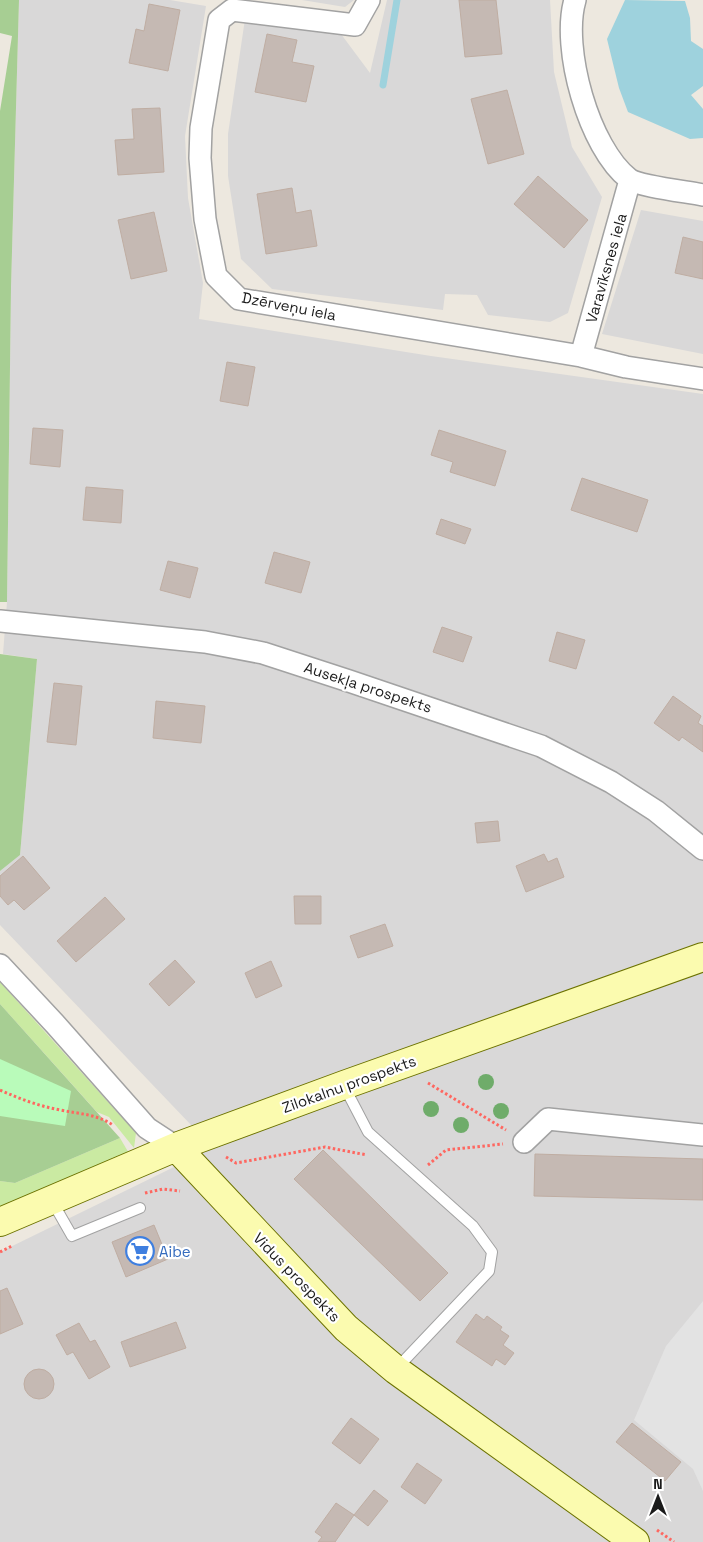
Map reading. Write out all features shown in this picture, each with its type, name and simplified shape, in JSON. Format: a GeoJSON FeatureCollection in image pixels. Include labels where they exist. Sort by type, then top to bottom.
{"type":"FeatureCollection","features":[{"type":"Feature","properties":{"kind":"main road","name":"Zilokalnu prospekts"},"geometry":{"type":"LineString","coordinates":[[0,1222],[176,1147],[703,957]]}},
{"type":"Feature","properties":{"kind":"main road","name":"Vidus prospekts"},"geometry":{"type":"LineString","coordinates":[[176,1147],[346,1328],[396,1370],[642,1533]]}},
{"type":"Feature","properties":{"kind":"street","name":"Dzērveņu iela"},"geometry":{"type":"LineString","coordinates":[[369,0],[355,25],[232,10],[218,20],[201,128],[200,158],[205,219],[216,276],[239,299],[581,356],[626,367],[703,379]]}},
{"type":"Feature","properties":{"kind":"street"},"geometry":{"type":"LineString","coordinates":[[575,0],[571,43],[588,120],[609,160],[630,180],[703,195]]}},
{"type":"Feature","properties":{"kind":"street","name":"Varavīksnes iela"},"geometry":{"type":"LineString","coordinates":[[581,356],[630,180]]}},
{"type":"Feature","properties":{"kind":"street","name":"Ausekļa prospekts"},"geometry":{"type":"LineString","coordinates":[[0,621],[205,642],[264,653],[349,680],[541,746],[619,787],[656,811],[703,849]]}},
{"type":"Feature","properties":{"kind":"street","name":"Vidus prospekts"},"geometry":{"type":"LineString","coordinates":[[0,965],[56,1024],[147,1128],[176,1147]]}},
{"type":"Feature","properties":{"kind":"street"},"geometry":{"type":"LineString","coordinates":[[524,1142],[548,1119],[703,1135]]}},
{"type":"Feature","properties":{"kind":"lane"},"geometry":{"type":"LineString","coordinates":[[344,1085],[368,1132],[473,1226],[492,1252],[489,1271],[396,1370]]}},
{"type":"Feature","properties":{"kind":"lane"},"geometry":{"type":"LineString","coordinates":[[51,1200],[72,1236],[140,1208]]}},
{"type":"Feature","properties":{"kind":"path"},"geometry":{"type":"LineString","coordinates":[[425,1081],[524,1142]]}},
{"type":"Feature","properties":{"kind":"path"},"geometry":{"type":"LineString","coordinates":[[0,1090],[24,1101],[100,1117],[119,1133]]}},
{"type":"Feature","properties":{"kind":"path"},"geometry":{"type":"LineString","coordinates":[[416,1175],[446,1150],[524,1142]]}},
{"type":"Feature","properties":{"kind":"path"},"geometry":{"type":"LineString","coordinates":[[226,1157],[236,1163],[325,1147],[367,1155]]}},
{"type":"Feature","properties":{"kind":"path"},"geometry":{"type":"LineString","coordinates":[[642,1533],[674,1542]]}},
{"type":"Feature","properties":{"kind":"shaded area"},"geometry":{"type":"Polygon","coordinates":[[[19,0],[170,0],[206,6],[185,136],[188,198],[203,283],[199,319],[431,356],[703,394],[703,1542],[0,1542],[0,1252],[213,1148],[0,925],[0,871],[20,855],[37,659],[3,654],[7,602],[11,288],[19,0]]]}},
{"type":"Feature","properties":{"kind":"shaded area"},"geometry":{"type":"Polygon","coordinates":[[[302,0],[354,0],[345,7],[302,0]]]}},
{"type":"Feature","properties":{"kind":"shaded area"},"geometry":{"type":"Polygon","coordinates":[[[387,0],[550,0],[554,72],[572,147],[602,197],[568,313],[550,322],[488,315],[477,295],[445,294],[443,310],[272,289],[241,259],[228,176],[228,134],[245,19],[341,34],[370,73],[387,0]]]}},
{"type":"Feature","properties":{"kind":"shaded area"},"geometry":{"type":"Polygon","coordinates":[[[641,210],[703,221],[703,354],[602,334],[641,210]]]}},
{"type":"Feature","properties":{"kind":"shaded area"},"geometry":{"type":"Polygon","coordinates":[[[703,1301],[703,1491],[693,1469],[634,1420],[666,1346],[703,1301]]]}},
{"type":"Feature","properties":{"kind":"green space"},"geometry":{"type":"Polygon","coordinates":[[[0,0],[19,0],[11,288],[7,602],[0,602],[0,111],[12,36],[0,33],[0,0]]]}},
{"type":"Feature","properties":{"kind":"green space"},"geometry":{"type":"Polygon","coordinates":[[[0,654],[37,659],[20,855],[0,871],[0,654]]]}},
{"type":"Feature","properties":{"kind":"green space"},"geometry":{"type":"Polygon","coordinates":[[[0,982],[136,1133],[134,1148],[109,1117],[97,1112],[0,1004],[0,982]]]}},
{"type":"Feature","properties":{"kind":"green space"},"geometry":{"type":"Polygon","coordinates":[[[0,1004],[120,1138],[15,1183],[0,1181],[0,1004]]]}},
{"type":"Feature","properties":{"kind":"green space"},"geometry":{"type":"Polygon","coordinates":[[[0,1059],[71,1091],[65,1126],[0,1116],[0,1059]]]}},
{"type":"Feature","properties":{"kind":"green space"},"geometry":{"type":"Polygon","coordinates":[[[120,1138],[130,1155],[0,1212],[0,1181],[15,1183],[120,1138]]]}},
{"type":"Feature","properties":{"kind":"water"},"geometry":{"type":"Polygon","coordinates":[[[625,0],[685,1],[690,18],[691,41],[703,49],[703,86],[691,95],[703,109],[703,138],[690,139],[628,112],[619,88],[607,39],[625,0]]]}},
{"type":"Feature","properties":{"kind":"building"},"geometry":{"type":"Polygon","coordinates":[[[459,0],[496,0],[502,54],[465,57],[459,0]]]}},
{"type":"Feature","properties":{"kind":"building"},"geometry":{"type":"Polygon","coordinates":[[[149,4],[180,10],[168,71],[129,63],[136,29],[144,31],[149,4]]]}},
{"type":"Feature","properties":{"kind":"building"},"geometry":{"type":"Polygon","coordinates":[[[267,34],[297,40],[292,62],[314,66],[306,102],[255,92],[267,34]]]}},
{"type":"Feature","properties":{"kind":"building"},"geometry":{"type":"Polygon","coordinates":[[[507,90],[524,154],[488,164],[471,99],[507,90]]]}},
{"type":"Feature","properties":{"kind":"building"},"geometry":{"type":"Polygon","coordinates":[[[160,108],[164,172],[118,175],[115,140],[134,139],[132,109],[160,108]]]}},
{"type":"Feature","properties":{"kind":"building"},"geometry":{"type":"Polygon","coordinates":[[[538,176],[588,220],[564,248],[514,204],[538,176]]]}},
{"type":"Feature","properties":{"kind":"building"},"geometry":{"type":"Polygon","coordinates":[[[292,188],[296,213],[311,210],[317,246],[266,254],[257,194],[292,188]]]}},
{"type":"Feature","properties":{"kind":"building"},"geometry":{"type":"Polygon","coordinates":[[[154,212],[167,271],[131,279],[118,220],[154,212]]]}},
{"type":"Feature","properties":{"kind":"building"},"geometry":{"type":"Polygon","coordinates":[[[683,237],[703,242],[703,279],[675,273],[683,237]]]}},
{"type":"Feature","properties":{"kind":"building"},"geometry":{"type":"Polygon","coordinates":[[[227,362],[255,367],[248,406],[220,401],[227,362]]]}},
{"type":"Feature","properties":{"kind":"building"},"geometry":{"type":"Polygon","coordinates":[[[33,428],[63,430],[60,467],[30,464],[33,428]]]}},
{"type":"Feature","properties":{"kind":"building"},"geometry":{"type":"Polygon","coordinates":[[[439,430],[506,451],[495,486],[450,472],[453,462],[431,455],[439,430]]]}},
{"type":"Feature","properties":{"kind":"building"},"geometry":{"type":"Polygon","coordinates":[[[582,478],[648,500],[637,532],[571,510],[582,478]]]}},
{"type":"Feature","properties":{"kind":"building"},"geometry":{"type":"Polygon","coordinates":[[[86,487],[123,490],[121,523],[83,520],[86,487]]]}},
{"type":"Feature","properties":{"kind":"building"},"geometry":{"type":"Polygon","coordinates":[[[441,519],[471,529],[465,544],[436,534],[441,519]]]}},
{"type":"Feature","properties":{"kind":"building"},"geometry":{"type":"Polygon","coordinates":[[[274,552],[310,562],[301,593],[265,583],[274,552]]]}},
{"type":"Feature","properties":{"kind":"building"},"geometry":{"type":"Polygon","coordinates":[[[168,561],[198,568],[190,598],[160,590],[168,561]]]}},
{"type":"Feature","properties":{"kind":"building"},"geometry":{"type":"Polygon","coordinates":[[[442,627],[472,637],[463,662],[433,652],[442,627]]]}},
{"type":"Feature","properties":{"kind":"building"},"geometry":{"type":"Polygon","coordinates":[[[557,632],[585,640],[576,669],[549,661],[557,632]]]}},
{"type":"Feature","properties":{"kind":"building"},"geometry":{"type":"Polygon","coordinates":[[[54,683],[82,686],[76,745],[47,742],[54,683]]]}},
{"type":"Feature","properties":{"kind":"building"},"geometry":{"type":"Polygon","coordinates":[[[673,696],[701,716],[698,723],[703,726],[703,752],[682,737],[679,741],[654,723],[673,696]]]}},
{"type":"Feature","properties":{"kind":"building"},"geometry":{"type":"Polygon","coordinates":[[[156,701],[205,706],[201,743],[153,738],[156,701]]]}},
{"type":"Feature","properties":{"kind":"building"},"geometry":{"type":"Polygon","coordinates":[[[498,821],[500,841],[477,843],[475,823],[498,821]]]}},
{"type":"Feature","properties":{"kind":"building"},"geometry":{"type":"Polygon","coordinates":[[[544,854],[548,862],[557,858],[564,877],[526,892],[516,866],[544,854]]]}},
{"type":"Feature","properties":{"kind":"building"},"geometry":{"type":"Polygon","coordinates":[[[23,856],[50,888],[24,910],[14,900],[8,905],[0,896],[0,876],[23,856]]]}},
{"type":"Feature","properties":{"kind":"building"},"geometry":{"type":"Polygon","coordinates":[[[294,896],[321,896],[321,924],[295,924],[294,896]]]}},
{"type":"Feature","properties":{"kind":"building"},"geometry":{"type":"Polygon","coordinates":[[[105,897],[125,919],[76,962],[57,941],[105,897]]]}},
{"type":"Feature","properties":{"kind":"building"},"geometry":{"type":"Polygon","coordinates":[[[385,924],[393,946],[358,958],[350,936],[385,924]]]}},
{"type":"Feature","properties":{"kind":"building"},"geometry":{"type":"Polygon","coordinates":[[[175,960],[195,982],[169,1006],[149,984],[175,960]]]}},
{"type":"Feature","properties":{"kind":"building"},"geometry":{"type":"Polygon","coordinates":[[[271,961],[282,986],[256,998],[245,973],[271,961]]]}},
{"type":"Feature","properties":{"kind":"building"},"geometry":{"type":"Polygon","coordinates":[[[323,1150],[448,1273],[420,1301],[294,1179],[323,1150]]]}},
{"type":"Feature","properties":{"kind":"building"},"geometry":{"type":"Polygon","coordinates":[[[535,1154],[703,1159],[703,1200],[534,1196],[535,1154]]]}},
{"type":"Feature","properties":{"kind":"building","name":"Aibe"},"geometry":{"type":"Polygon","coordinates":[[[154,1225],[168,1259],[126,1277],[112,1242],[154,1225]]]}},
{"type":"Feature","properties":{"kind":"building"},"geometry":{"type":"Polygon","coordinates":[[[7,1288],[23,1324],[0,1334],[0,1291],[7,1288]]]}},
{"type":"Feature","properties":{"kind":"building"},"geometry":{"type":"Polygon","coordinates":[[[476,1314],[484,1320],[487,1316],[502,1327],[500,1330],[509,1336],[503,1345],[514,1353],[505,1365],[496,1359],[492,1366],[456,1342],[476,1314]]]}},
{"type":"Feature","properties":{"kind":"building"},"geometry":{"type":"Polygon","coordinates":[[[176,1322],[186,1348],[130,1367],[121,1342],[176,1322]]]}},
{"type":"Feature","properties":{"kind":"building"},"geometry":{"type":"Polygon","coordinates":[[[79,1323],[90,1342],[95,1340],[110,1367],[89,1379],[73,1352],[67,1355],[56,1335],[79,1323]]]}},
{"type":"Feature","properties":{"kind":"building"},"geometry":{"type":"Polygon","coordinates":[[[39,1369],[45,1370],[53,1378],[53,1390],[45,1398],[39,1399],[33,1398],[25,1390],[24,1384],[25,1378],[33,1370],[39,1369]]]}},
{"type":"Feature","properties":{"kind":"building"},"geometry":{"type":"Polygon","coordinates":[[[351,1418],[379,1439],[360,1464],[332,1443],[351,1418]]]}},
{"type":"Feature","properties":{"kind":"building"},"geometry":{"type":"Polygon","coordinates":[[[632,1423],[681,1462],[665,1481],[616,1442],[632,1423]]]}},
{"type":"Feature","properties":{"kind":"building"},"geometry":{"type":"Polygon","coordinates":[[[417,1463],[442,1480],[425,1504],[401,1487],[417,1463]]]}},
{"type":"Feature","properties":{"kind":"building"},"geometry":{"type":"Polygon","coordinates":[[[374,1490],[388,1501],[368,1526],[354,1515],[374,1490]]]}},
{"type":"Feature","properties":{"kind":"building"},"geometry":{"type":"Polygon","coordinates":[[[336,1503],[354,1515],[335,1542],[318,1542],[322,1537],[315,1532],[336,1503]]]}},
{"type":"Feature","properties":{"kind":"waterway"},"geometry":{"type":"LineString","coordinates":[[383,85],[397,0]]}},
{"type":"Feature","properties":{"kind":"place","name":"Aibe"},"geometry":{"type":"Point","coordinates":[140,1251]}}]}
